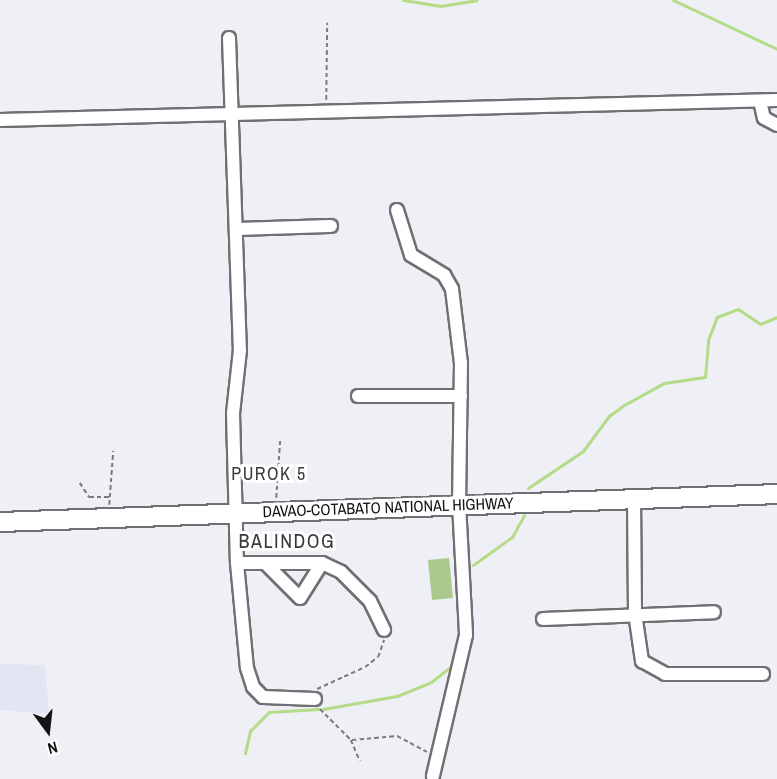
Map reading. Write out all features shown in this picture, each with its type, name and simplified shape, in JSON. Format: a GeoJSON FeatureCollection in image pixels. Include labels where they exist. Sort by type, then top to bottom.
{"type":"FeatureCollection","features":[{"type":"Feature","properties":{"kind":"highway","name":"DAVAO-COTABATO NATIONAL HIGHWAY"},"geometry":{"type":"LineString","coordinates":[[0,522],[777,494]]}},
{"type":"Feature","properties":{"kind":"street"},"geometry":{"type":"LineString","coordinates":[[229,38],[229,110],[236,229],[237,563],[252,687],[276,700],[315,699]]}},
{"type":"Feature","properties":{"kind":"street"},"geometry":{"type":"LineString","coordinates":[[0,120],[229,110],[777,100]]}},
{"type":"Feature","properties":{"kind":"street"},"geometry":{"type":"LineString","coordinates":[[760,101],[764,118],[777,125]]}},
{"type":"Feature","properties":{"kind":"street"},"geometry":{"type":"LineString","coordinates":[[397,210],[411,255],[444,275],[452,289],[461,396],[459,504],[466,635],[435,756],[433,776]]}},
{"type":"Feature","properties":{"kind":"street"},"geometry":{"type":"LineString","coordinates":[[236,229],[331,226]]}},
{"type":"Feature","properties":{"kind":"street"},"geometry":{"type":"LineString","coordinates":[[358,396],[461,396]]}},
{"type":"Feature","properties":{"kind":"street"},"geometry":{"type":"LineString","coordinates":[[634,498],[635,613],[639,653],[654,670],[763,674]]}},
{"type":"Feature","properties":{"kind":"street"},"geometry":{"type":"LineString","coordinates":[[237,563],[322,563],[341,572],[370,601],[384,630]]}},
{"type":"Feature","properties":{"kind":"street"},"geometry":{"type":"LineString","coordinates":[[265,563],[300,598],[322,563]]}},
{"type":"Feature","properties":{"kind":"street"},"geometry":{"type":"LineString","coordinates":[[543,619],[635,613],[714,612]]}},
{"type":"Feature","properties":{"kind":"path"},"geometry":{"type":"LineString","coordinates":[[327,23],[327,110]]}},
{"type":"Feature","properties":{"kind":"path"},"geometry":{"type":"LineString","coordinates":[[276,511],[280,439]]}},
{"type":"Feature","properties":{"kind":"path"},"geometry":{"type":"LineString","coordinates":[[107,518],[113,451]]}},
{"type":"Feature","properties":{"kind":"path"},"geometry":{"type":"LineString","coordinates":[[80,483],[89,496],[110,496]]}},
{"type":"Feature","properties":{"kind":"path"},"geometry":{"type":"LineString","coordinates":[[360,761],[351,740],[315,699],[320,686],[378,657],[384,630]]}},
{"type":"Feature","properties":{"kind":"path"},"geometry":{"type":"LineString","coordinates":[[351,740],[397,736],[435,756]]}},
{"type":"Feature","properties":{"kind":"shaded area"},"geometry":{"type":"Polygon","coordinates":[[[0,664],[45,665],[49,714],[0,710],[0,664]]]}},
{"type":"Feature","properties":{"kind":"green space"},"geometry":{"type":"Polygon","coordinates":[[[449,558],[453,598],[432,600],[428,560],[449,558]]]}},
{"type":"Feature","properties":{"kind":"waterway"},"geometry":{"type":"LineString","coordinates":[[403,0],[440,6],[477,0]]}},
{"type":"Feature","properties":{"kind":"waterway"},"geometry":{"type":"LineString","coordinates":[[673,0],[777,49]]}},
{"type":"Feature","properties":{"kind":"waterway"},"geometry":{"type":"LineString","coordinates":[[528,488],[583,451],[609,416],[624,405],[664,383],[705,377],[708,340],[717,317],[738,309],[760,324],[777,317]]}},
{"type":"Feature","properties":{"kind":"waterway"},"geometry":{"type":"LineString","coordinates":[[473,565],[512,537],[524,515]]}},
{"type":"Feature","properties":{"kind":"waterway"},"geometry":{"type":"LineString","coordinates":[[458,584],[459,643]]}},
{"type":"Feature","properties":{"kind":"waterway"},"geometry":{"type":"LineString","coordinates":[[323,709],[397,696],[431,682],[454,664]]}},
{"type":"Feature","properties":{"kind":"waterway"},"geometry":{"type":"LineString","coordinates":[[245,753],[250,731],[269,712],[318,709]]}},
{"type":"Feature","properties":{"kind":"district","name":"PUROK 5"},"geometry":{"type":"Point","coordinates":[269,474]}},
{"type":"Feature","properties":{"kind":"district","name":"BALINDOG"},"geometry":{"type":"Point","coordinates":[287,540]}}]}
